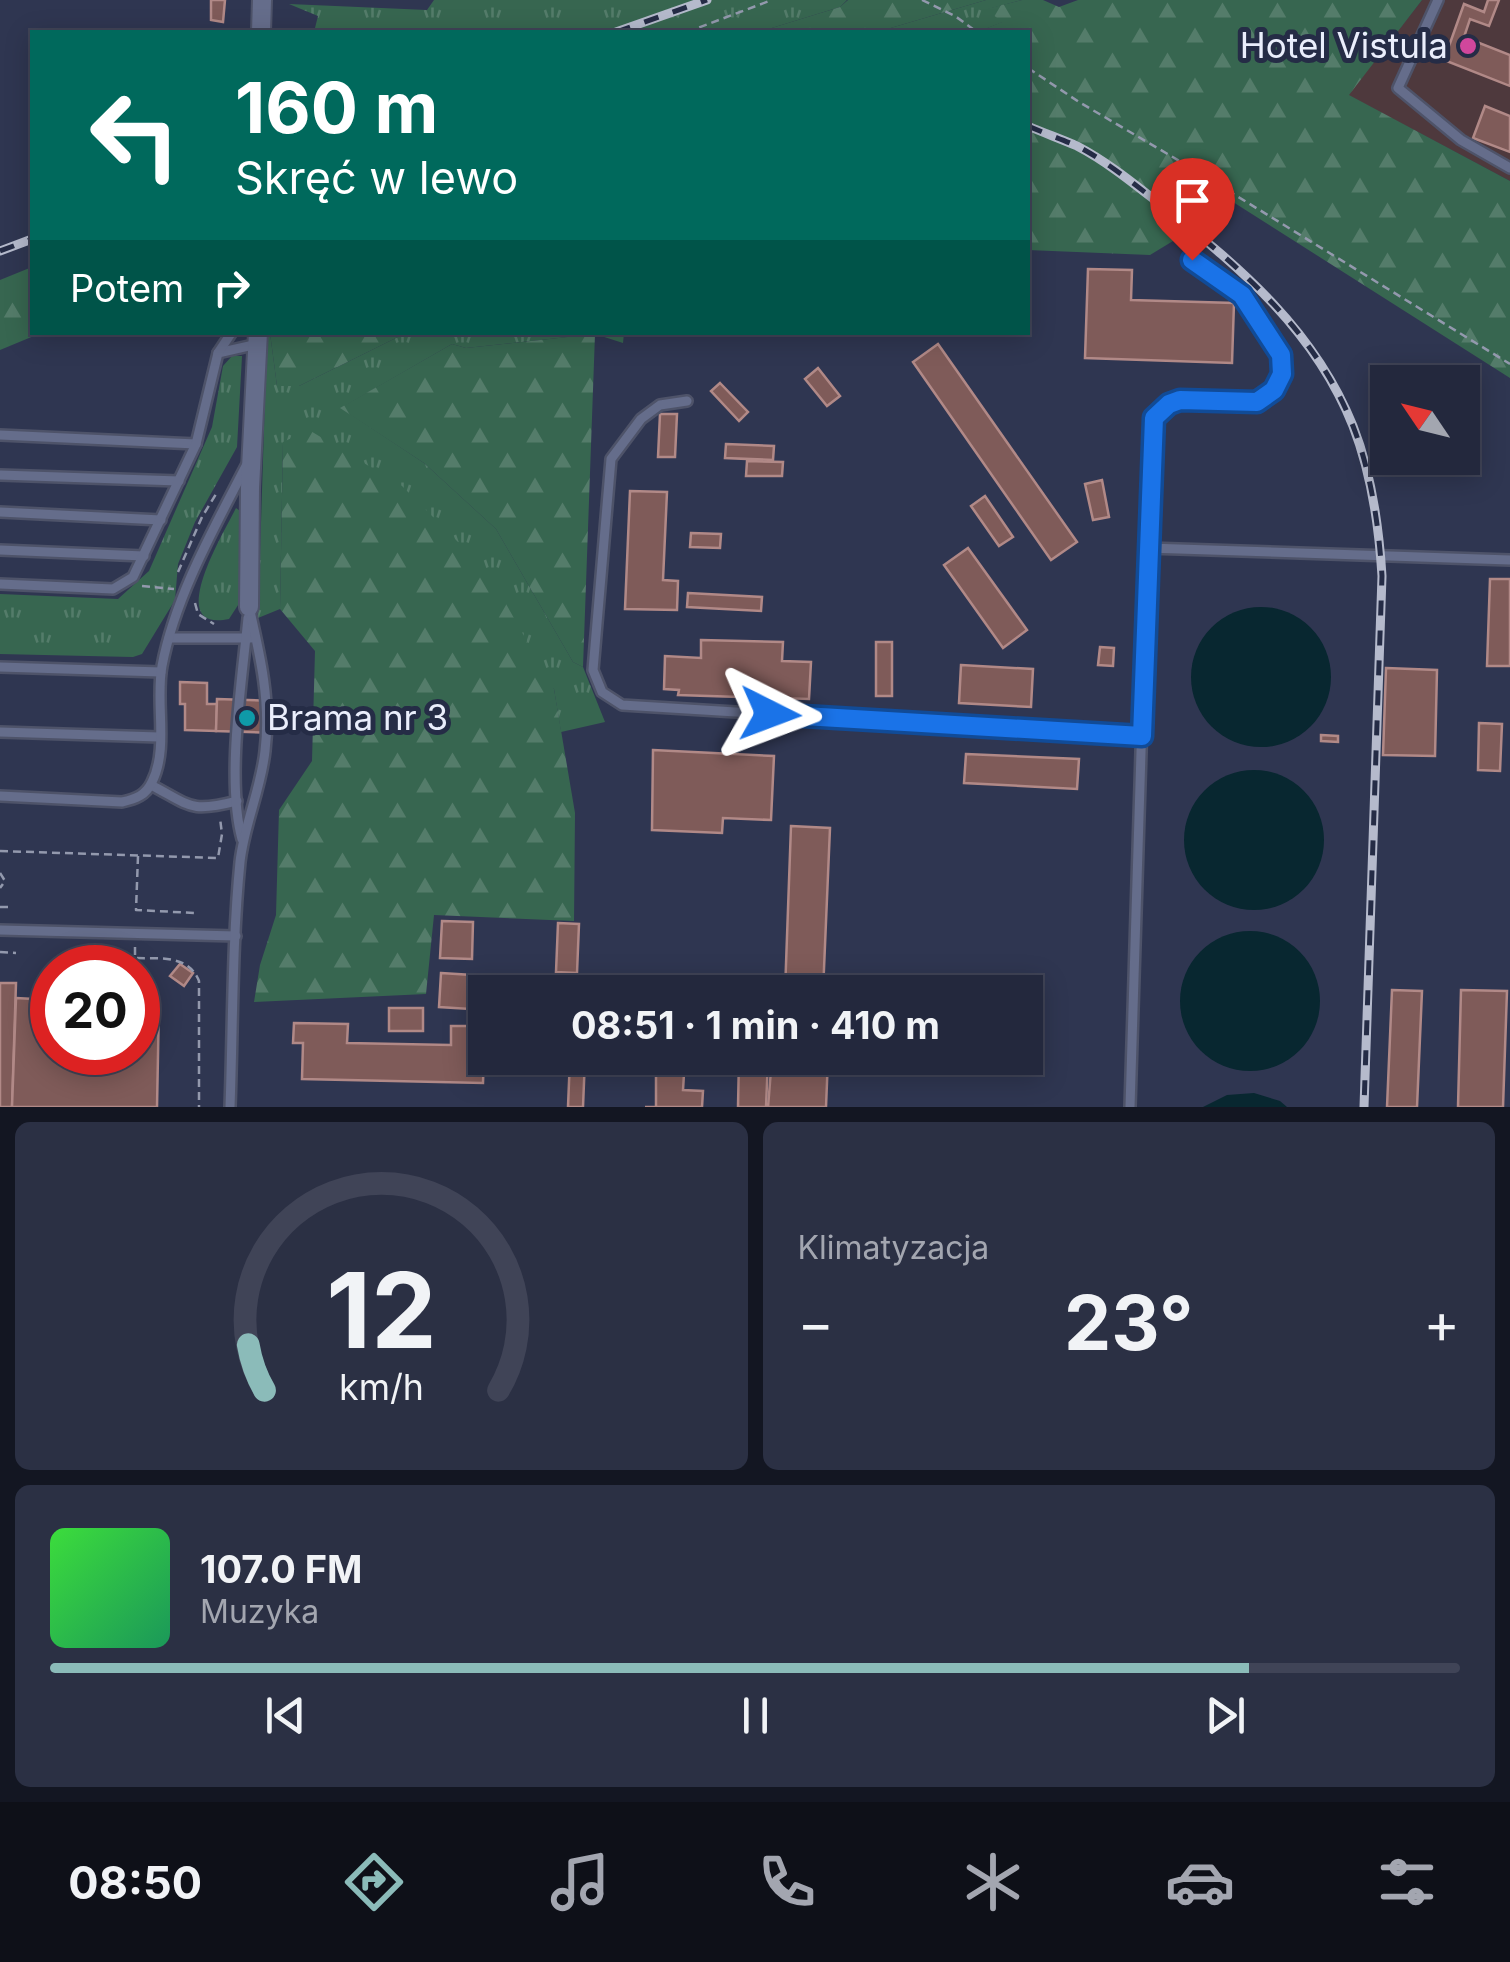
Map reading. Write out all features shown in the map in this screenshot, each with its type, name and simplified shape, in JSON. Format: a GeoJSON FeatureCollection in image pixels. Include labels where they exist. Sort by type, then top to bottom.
{"type":"FeatureCollection","features":[{"type":"Feature","properties":{"kind":"street"},"geometry":{"type":"LineString","coordinates":[[262,0],[262,30]]}},
{"type":"Feature","properties":{"kind":"street"},"geometry":{"type":"LineString","coordinates":[[249,607],[258,338]]}},
{"type":"Feature","properties":{"kind":"lane"},"geometry":{"type":"LineString","coordinates":[[1438,0],[1398,88],[1461,140],[1510,168]]}},
{"type":"Feature","properties":{"kind":"lane"},"geometry":{"type":"LineString","coordinates":[[1130,1107],[1154,418],[1180,400],[1257,402],[1274,390],[1282,374],[1281,355],[1242,295],[1192,260]]}},
{"type":"Feature","properties":{"kind":"lane"},"geometry":{"type":"LineString","coordinates":[[0,584],[113,589],[133,576],[196,444],[218,353],[230,335]]}},
{"type":"Feature","properties":{"kind":"lane"},"geometry":{"type":"LineString","coordinates":[[218,353],[258,338]]}},
{"type":"Feature","properties":{"kind":"lane"},"geometry":{"type":"LineString","coordinates":[[686,401],[660,405],[641,418],[611,459],[594,670],[602,692],[622,705],[1142,736]]}},
{"type":"Feature","properties":{"kind":"lane"},"geometry":{"type":"LineString","coordinates":[[0,435],[196,444]]}},
{"type":"Feature","properties":{"kind":"lane"},"geometry":{"type":"LineString","coordinates":[[0,796],[122,802],[138,799],[151,786],[158,767],[160,672],[169,638],[252,454]]}},
{"type":"Feature","properties":{"kind":"lane"},"geometry":{"type":"LineString","coordinates":[[0,475],[179,481]]}},
{"type":"Feature","properties":{"kind":"lane"},"geometry":{"type":"LineString","coordinates":[[0,512],[161,520]]}},
{"type":"Feature","properties":{"kind":"lane"},"geometry":{"type":"LineString","coordinates":[[1148,548],[1510,560]]}},
{"type":"Feature","properties":{"kind":"lane"},"geometry":{"type":"LineString","coordinates":[[0,550],[144,556]]}},
{"type":"Feature","properties":{"kind":"lane"},"geometry":{"type":"LineString","coordinates":[[230,1107],[242,839],[237,800],[251,638],[249,607]]}},
{"type":"Feature","properties":{"kind":"lane"},"geometry":{"type":"LineString","coordinates":[[169,638],[251,638]]}},
{"type":"Feature","properties":{"kind":"lane"},"geometry":{"type":"LineString","coordinates":[[242,839],[251,822],[266,750],[267,703],[251,638]]}},
{"type":"Feature","properties":{"kind":"lane"},"geometry":{"type":"LineString","coordinates":[[0,668],[160,672]]}},
{"type":"Feature","properties":{"kind":"lane"},"geometry":{"type":"LineString","coordinates":[[0,732],[159,737]]}},
{"type":"Feature","properties":{"kind":"lane"},"geometry":{"type":"LineString","coordinates":[[151,786],[190,807],[204,808],[237,800]]}},
{"type":"Feature","properties":{"kind":"lane"},"geometry":{"type":"LineString","coordinates":[[0,930],[236,936]]}},
{"type":"Feature","properties":{"kind":"path"},"geometry":{"type":"LineString","coordinates":[[691,30],[772,0]]}},
{"type":"Feature","properties":{"kind":"path"},"geometry":{"type":"LineString","coordinates":[[922,0],[974,30]]}},
{"type":"Feature","properties":{"kind":"path"},"geometry":{"type":"LineString","coordinates":[[1030,69],[1510,364]]}},
{"type":"Feature","properties":{"kind":"path"},"geometry":{"type":"LineString","coordinates":[[177,576],[202,517],[222,484]]}},
{"type":"Feature","properties":{"kind":"path"},"geometry":{"type":"LineString","coordinates":[[135,588],[174,589]]}},
{"type":"Feature","properties":{"kind":"path"},"geometry":{"type":"LineString","coordinates":[[194,598],[198,614],[208,624],[215,624]]}},
{"type":"Feature","properties":{"kind":"path"},"geometry":{"type":"LineString","coordinates":[[0,852],[218,858],[220,817]]}},
{"type":"Feature","properties":{"kind":"path"},"geometry":{"type":"LineString","coordinates":[[138,856],[135,958],[180,961],[195,972],[199,981],[199,1107]]}},
{"type":"Feature","properties":{"kind":"path"},"geometry":{"type":"LineString","coordinates":[[0,873],[4,881],[0,888]]}},
{"type":"Feature","properties":{"kind":"path"},"geometry":{"type":"LineString","coordinates":[[0,907],[10,907]]}},
{"type":"Feature","properties":{"kind":"path"},"geometry":{"type":"LineString","coordinates":[[136,910],[196,913]]}},
{"type":"Feature","properties":{"kind":"path"},"geometry":{"type":"LineString","coordinates":[[0,952],[16,953]]}},
{"type":"Feature","properties":{"kind":"shaded area"},"geometry":{"type":"Polygon","coordinates":[[[1422,0],[1510,0],[1510,181],[1348,95],[1422,0]]]}},
{"type":"Feature","properties":{"kind":"green space"},"geometry":{"type":"Polygon","coordinates":[[[434,0],[847,0],[840,7],[765,30],[314,30],[318,16],[289,4],[427,10],[434,0]]]}},
{"type":"Feature","properties":{"kind":"green space"},"geometry":{"type":"Polygon","coordinates":[[[848,0],[986,0],[884,30],[765,30],[840,7],[848,0]]]}},
{"type":"Feature","properties":{"kind":"green space"},"geometry":{"type":"Polygon","coordinates":[[[986,0],[1022,0],[988,9],[1003,22],[982,30],[884,30],[986,0]]]}},
{"type":"Feature","properties":{"kind":"green space"},"geometry":{"type":"Polygon","coordinates":[[[1022,0],[1043,0],[1059,7],[1078,0],[1422,0],[1349,95],[1510,181],[1510,378],[1211,188],[1173,241],[1150,255],[1030,250],[1030,30],[982,30],[1002,22],[986,9],[1022,0]]]}},
{"type":"Feature","properties":{"kind":"green space"},"geometry":{"type":"Polygon","coordinates":[[[30,268],[30,335],[36,335],[0,350],[0,280],[30,268]]]}},
{"type":"Feature","properties":{"kind":"green space"},"geometry":{"type":"Polygon","coordinates":[[[267,335],[270,335],[277,386],[299,386],[402,335],[586,335],[466,348],[452,344],[341,408],[424,463],[496,529],[573,662],[583,667],[605,722],[561,732],[554,689],[283,442],[280,609],[258,618],[267,335]]]}},
{"type":"Feature","properties":{"kind":"green space"},"geometry":{"type":"Polygon","coordinates":[[[270,335],[402,335],[299,386],[277,386],[270,335]]]}},
{"type":"Feature","properties":{"kind":"green space"},"geometry":{"type":"Polygon","coordinates":[[[595,335],[583,667],[573,662],[496,529],[424,463],[340,408],[452,344],[466,348],[595,335]]]}},
{"type":"Feature","properties":{"kind":"green space"},"geometry":{"type":"Polygon","coordinates":[[[598,335],[624,335],[623,343],[598,335]]]}},
{"type":"Feature","properties":{"kind":"green space"},"geometry":{"type":"Polygon","coordinates":[[[232,356],[242,356],[237,447],[195,522],[178,564],[175,600],[142,654],[0,654],[0,594],[118,599],[149,571],[212,427],[223,366],[232,356]]]}},
{"type":"Feature","properties":{"kind":"green space"},"geometry":{"type":"Polygon","coordinates":[[[309,430],[402,486],[488,572],[554,689],[575,813],[574,921],[434,915],[426,994],[254,1002],[260,965],[276,915],[279,810],[312,761],[315,651],[280,609],[283,442],[309,430]]]}},
{"type":"Feature","properties":{"kind":"green space"},"geometry":{"type":"Polygon","coordinates":[[[236,508],[240,511],[240,602],[229,619],[210,619],[200,611],[199,596],[212,556],[236,508]]]}},
{"type":"Feature","properties":{"kind":"water"},"geometry":{"type":"Polygon","coordinates":[[[1261,607],[1288,613],[1310,628],[1325,650],[1331,677],[1325,704],[1310,726],[1288,741],[1261,747],[1234,741],[1212,726],[1197,704],[1191,677],[1197,650],[1212,628],[1234,613],[1261,607]]]}},
{"type":"Feature","properties":{"kind":"water"},"geometry":{"type":"Polygon","coordinates":[[[1254,770],[1281,776],[1303,791],[1318,813],[1324,840],[1318,867],[1303,889],[1281,904],[1254,910],[1227,904],[1205,889],[1190,867],[1184,840],[1190,813],[1205,791],[1227,776],[1254,770]]]}},
{"type":"Feature","properties":{"kind":"water"},"geometry":{"type":"Polygon","coordinates":[[[1250,931],[1277,937],[1299,952],[1314,974],[1320,1001],[1314,1028],[1299,1050],[1277,1065],[1250,1071],[1223,1065],[1201,1050],[1186,1028],[1180,1001],[1186,974],[1201,952],[1223,937],[1250,931]]]}},
{"type":"Feature","properties":{"kind":"water"},"geometry":{"type":"Polygon","coordinates":[[[1254,1093],[1287,1107],[1203,1107],[1227,1095],[1254,1093]]]}},
{"type":"Feature","properties":{"kind":"building"},"geometry":{"type":"Polygon","coordinates":[[[211,0],[225,0],[223,22],[211,20],[211,0]]]}},
{"type":"Feature","properties":{"kind":"building","name":"Hotel Vistula"},"geometry":{"type":"Polygon","coordinates":[[[1488,0],[1499,0],[1489,26],[1470,19],[1464,37],[1510,55],[1510,86],[1444,60],[1464,4],[1484,12],[1488,0]]]}},
{"type":"Feature","properties":{"kind":"building","name":"Hotel Vistula"},"geometry":{"type":"Polygon","coordinates":[[[1485,106],[1510,116],[1510,152],[1473,138],[1485,106]]]}},
{"type":"Feature","properties":{"kind":"building"},"geometry":{"type":"Polygon","coordinates":[[[1088,269],[1132,270],[1131,300],[1234,303],[1232,363],[1085,358],[1088,269]]]}},
{"type":"Feature","properties":{"kind":"building"},"geometry":{"type":"Polygon","coordinates":[[[938,344],[1077,542],[1051,560],[913,362],[938,344]]]}},
{"type":"Feature","properties":{"kind":"building"},"geometry":{"type":"Polygon","coordinates":[[[818,368],[840,396],[827,406],[805,379],[818,368]]]}},
{"type":"Feature","properties":{"kind":"building"},"geometry":{"type":"Polygon","coordinates":[[[720,383],[748,412],[739,421],[711,391],[720,383]]]}},
{"type":"Feature","properties":{"kind":"building"},"geometry":{"type":"Polygon","coordinates":[[[660,414],[677,414],[675,457],[658,457],[660,414]]]}},
{"type":"Feature","properties":{"kind":"building"},"geometry":{"type":"Polygon","coordinates":[[[726,444],[774,446],[773,460],[725,458],[726,444]]]}},
{"type":"Feature","properties":{"kind":"building"},"geometry":{"type":"Polygon","coordinates":[[[747,461],[783,462],[782,476],[746,476],[747,461]]]}},
{"type":"Feature","properties":{"kind":"building"},"geometry":{"type":"Polygon","coordinates":[[[1102,480],[1109,517],[1093,520],[1085,484],[1102,480]]]}},
{"type":"Feature","properties":{"kind":"building"},"geometry":{"type":"Polygon","coordinates":[[[630,491],[667,492],[663,580],[678,581],[677,610],[625,609],[630,491]]]}},
{"type":"Feature","properties":{"kind":"building"},"geometry":{"type":"Polygon","coordinates":[[[985,496],[1013,537],[999,546],[971,506],[985,496]]]}},
{"type":"Feature","properties":{"kind":"building"},"geometry":{"type":"Polygon","coordinates":[[[691,533],[721,534],[720,548],[690,547],[691,533]]]}},
{"type":"Feature","properties":{"kind":"building"},"geometry":{"type":"Polygon","coordinates":[[[968,548],[1027,630],[1003,648],[944,565],[968,548]]]}},
{"type":"Feature","properties":{"kind":"building"},"geometry":{"type":"Polygon","coordinates":[[[1490,579],[1510,579],[1510,666],[1487,666],[1490,579]]]}},
{"type":"Feature","properties":{"kind":"building"},"geometry":{"type":"Polygon","coordinates":[[[688,593],[762,597],[761,611],[687,607],[688,593]]]}},
{"type":"Feature","properties":{"kind":"building"},"geometry":{"type":"Polygon","coordinates":[[[701,640],[783,642],[782,661],[811,662],[809,699],[678,695],[679,690],[664,689],[665,656],[701,658],[701,640]]]}},
{"type":"Feature","properties":{"kind":"building"},"geometry":{"type":"Polygon","coordinates":[[[876,642],[892,642],[892,696],[876,696],[876,642]]]}},
{"type":"Feature","properties":{"kind":"building"},"geometry":{"type":"Polygon","coordinates":[[[1100,647],[1114,648],[1113,666],[1098,665],[1100,647]]]}},
{"type":"Feature","properties":{"kind":"building"},"geometry":{"type":"Polygon","coordinates":[[[961,665],[1033,669],[1031,707],[959,703],[961,665]]]}},
{"type":"Feature","properties":{"kind":"building"},"geometry":{"type":"Polygon","coordinates":[[[1386,668],[1437,670],[1435,756],[1383,755],[1386,668]]]}},
{"type":"Feature","properties":{"kind":"building"},"geometry":{"type":"Polygon","coordinates":[[[180,682],[207,683],[207,704],[217,704],[216,731],[185,730],[180,682]]]}},
{"type":"Feature","properties":{"kind":"building","name":"Brama nr 3"},"geometry":{"type":"Polygon","coordinates":[[[217,699],[277,701],[276,733],[216,731],[217,699]]]}},
{"type":"Feature","properties":{"kind":"building"},"geometry":{"type":"Polygon","coordinates":[[[1479,723],[1502,724],[1500,771],[1478,770],[1479,723]]]}},
{"type":"Feature","properties":{"kind":"building"},"geometry":{"type":"Polygon","coordinates":[[[1321,735],[1338,736],[1338,742],[1321,741],[1321,735]]]}},
{"type":"Feature","properties":{"kind":"building"},"geometry":{"type":"Polygon","coordinates":[[[653,750],[774,756],[771,820],[723,818],[722,833],[652,830],[653,750]]]}},
{"type":"Feature","properties":{"kind":"building"},"geometry":{"type":"Polygon","coordinates":[[[966,754],[1079,759],[1077,789],[964,783],[966,754]]]}},
{"type":"Feature","properties":{"kind":"building"},"geometry":{"type":"Polygon","coordinates":[[[791,826],[830,828],[824,975],[786,975],[791,826]]]}},
{"type":"Feature","properties":{"kind":"building"},"geometry":{"type":"Polygon","coordinates":[[[442,921],[473,922],[472,959],[440,958],[442,921]]]}},
{"type":"Feature","properties":{"kind":"building"},"geometry":{"type":"Polygon","coordinates":[[[558,923],[579,924],[577,973],[556,972],[558,923]]]}},
{"type":"Feature","properties":{"kind":"building"},"geometry":{"type":"Polygon","coordinates":[[[180,964],[193,973],[184,986],[170,976],[180,964]]]}},
{"type":"Feature","properties":{"kind":"building"},"geometry":{"type":"Polygon","coordinates":[[[441,973],[472,975],[468,975],[468,1009],[439,1007],[441,973]]]}},
{"type":"Feature","properties":{"kind":"building"},"geometry":{"type":"Polygon","coordinates":[[[0,983],[16,983],[12,1107],[0,1107],[0,983]]]}},
{"type":"Feature","properties":{"kind":"building"},"geometry":{"type":"Polygon","coordinates":[[[1392,990],[1422,991],[1417,1107],[1387,1107],[1392,990]]]}},
{"type":"Feature","properties":{"kind":"building"},"geometry":{"type":"Polygon","coordinates":[[[1461,990],[1507,991],[1503,1107],[1458,1107],[1461,990]]]}},
{"type":"Feature","properties":{"kind":"building"},"geometry":{"type":"Polygon","coordinates":[[[16,998],[30,999],[30,1075],[158,1075],[157,1107],[12,1107],[16,998]]]}},
{"type":"Feature","properties":{"kind":"building"},"geometry":{"type":"Polygon","coordinates":[[[389,1008],[423,1008],[423,1031],[389,1031],[389,1008]]]}},
{"type":"Feature","properties":{"kind":"building"},"geometry":{"type":"Polygon","coordinates":[[[294,1023],[348,1024],[347,1043],[451,1045],[451,1026],[468,1026],[468,1075],[483,1075],[483,1083],[302,1079],[303,1043],[293,1043],[294,1023]]]}},
{"type":"Feature","properties":{"kind":"building"},"geometry":{"type":"Polygon","coordinates":[[[569,1075],[584,1075],[583,1107],[568,1107],[569,1075]]]}},
{"type":"Feature","properties":{"kind":"building"},"geometry":{"type":"Polygon","coordinates":[[[656,1075],[684,1075],[683,1090],[703,1091],[702,1107],[656,1107],[656,1075]]]}},
{"type":"Feature","properties":{"kind":"building"},"geometry":{"type":"Polygon","coordinates":[[[739,1075],[767,1075],[766,1107],[738,1107],[739,1075]]]}},
{"type":"Feature","properties":{"kind":"building"},"geometry":{"type":"Polygon","coordinates":[[[771,1075],[827,1075],[826,1107],[768,1107],[771,1075]]]}},
{"type":"Feature","properties":{"kind":"railway"},"geometry":{"type":"LineString","coordinates":[[622,30],[707,0]]}},
{"type":"Feature","properties":{"kind":"railway"},"geometry":{"type":"LineString","coordinates":[[1030,127],[1077,146],[1111,167],[1248,279],[1274,304],[1318,360],[1353,426],[1373,500],[1382,576],[1364,1107]]}},
{"type":"Feature","properties":{"kind":"railway"},"geometry":{"type":"LineString","coordinates":[[0,251],[30,240]]}},
{"type":"Feature","properties":{"kind":"place","name":"Hotel Vistula"},"geometry":{"type":"Point","coordinates":[1468,46]}},
{"type":"Feature","properties":{"kind":"place","name":"Brama nr 3"},"geometry":{"type":"Point","coordinates":[247,718]}},
{"type":"Feature","properties":{"kind":"route"},"geometry":{"type":"LineString","coordinates":[[770,714],[1142,736],[1154,418],[1180,400],[1257,402],[1274,390],[1282,374],[1281,355],[1242,295],[1192,260]]}}]}
